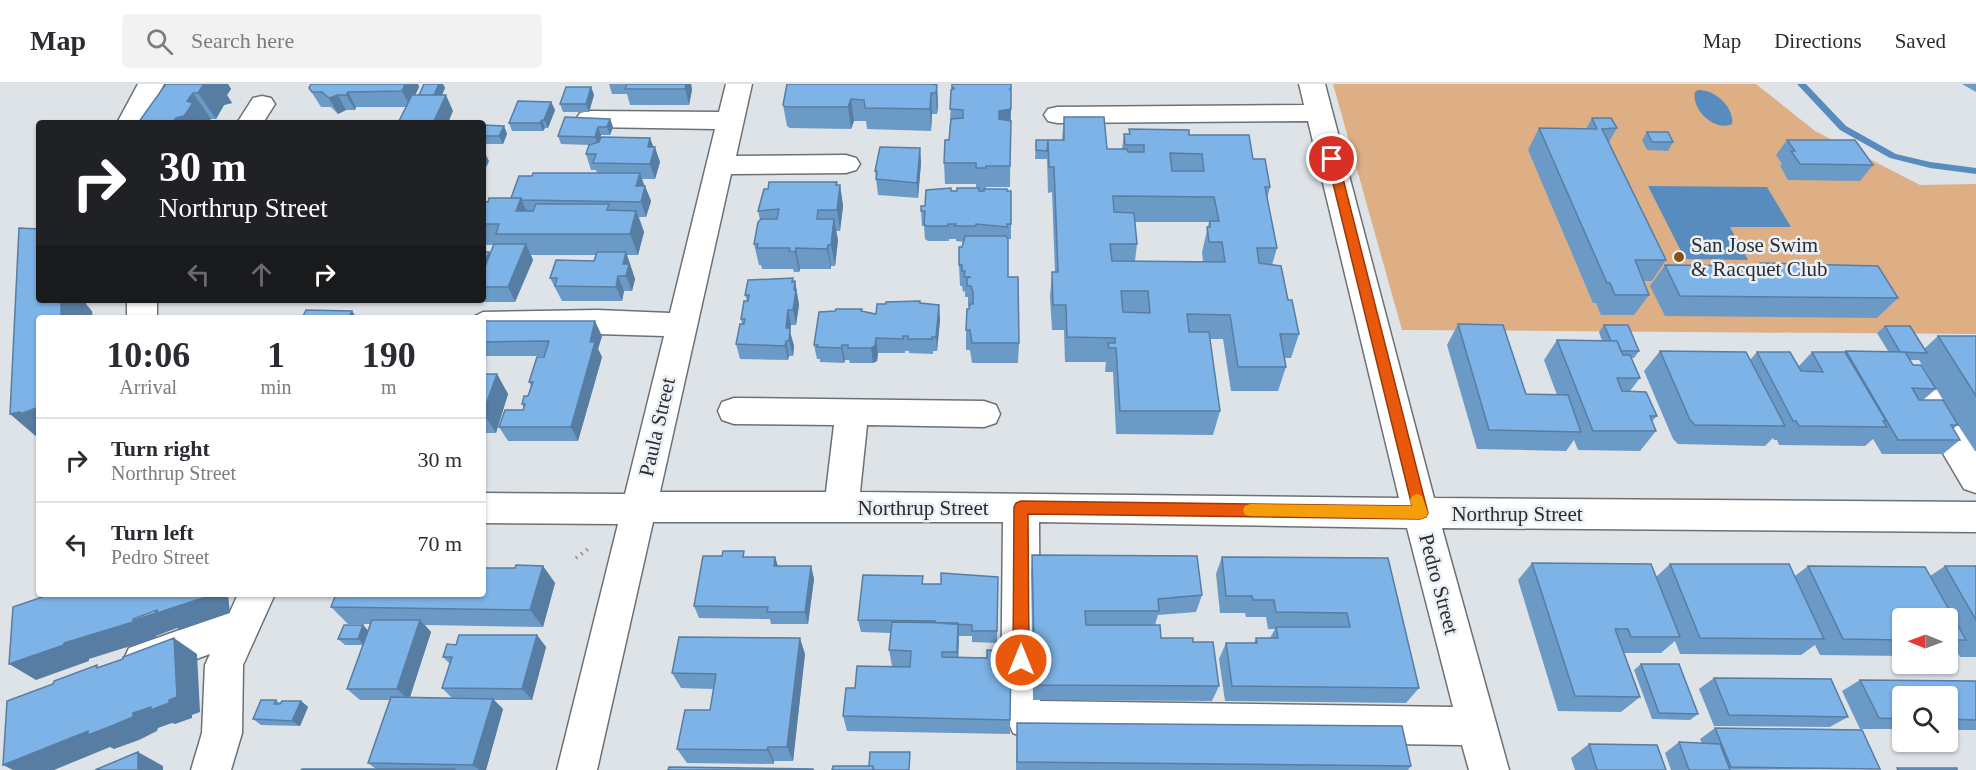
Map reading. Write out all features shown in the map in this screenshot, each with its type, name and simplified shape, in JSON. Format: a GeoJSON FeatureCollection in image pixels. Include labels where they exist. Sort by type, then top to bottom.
{"type":"FeatureCollection","features":[{"type":"Feature","properties":{"kind":"street"},"geometry":{"type":"LineString","coordinates":[[132,120],[152,84]]}},
{"type":"Feature","properties":{"kind":"street","name":"Paula Street"},"geometry":{"type":"LineString","coordinates":[[578,770],[739,84]]}},
{"type":"Feature","properties":{"kind":"street"},"geometry":{"type":"LineString","coordinates":[[1057,115],[1316,98]]}},
{"type":"Feature","properties":{"kind":"street","name":"Pedro Street"},"geometry":{"type":"LineString","coordinates":[[1316,98],[1420,513],[1489,770]]}},
{"type":"Feature","properties":{"kind":"street"},"geometry":{"type":"LineString","coordinates":[[589,119],[730,121]]}},
{"type":"Feature","properties":{"kind":"street"},"geometry":{"type":"LineString","coordinates":[[720,165],[846,164]]}},
{"type":"Feature","properties":{"kind":"street"},"geometry":{"type":"LineString","coordinates":[[486,324],[597,322],[682,325]]}},
{"type":"Feature","properties":{"kind":"street"},"geometry":{"type":"LineString","coordinates":[[1922,391],[1976,479]]}},
{"type":"Feature","properties":{"kind":"street"},"geometry":{"type":"LineString","coordinates":[[734,411],[984,414]]}},
{"type":"Feature","properties":{"kind":"street"},"geometry":{"type":"LineString","coordinates":[[841,508],[852,412]]}},
{"type":"Feature","properties":{"kind":"street"},"geometry":{"type":"LineString","coordinates":[[1021,507],[1021,705],[1023,715],[1027,720],[1476,726]]}},
{"type":"Feature","properties":{"kind":"street","name":"Northrup Street"},"geometry":{"type":"LineString","coordinates":[[486,508],[1021,507],[1420,513],[1976,517]]}},
{"type":"Feature","properties":{"kind":"street"},"geometry":{"type":"LineString","coordinates":[[113,672],[249,610]]}},
{"type":"Feature","properties":{"kind":"street"},"geometry":{"type":"LineString","coordinates":[[211,770],[222,734],[224,665],[249,610]]}},
{"type":"Feature","properties":{"kind":"path"},"geometry":{"type":"LineString","coordinates":[[576,558],[588,549]]}},
{"type":"Feature","properties":{"kind":"shaded area","name":"San Jose Swim & Racquet Club"},"geometry":{"type":"Polygon","coordinates":[[[1333,84],[1756,84],[1815,131],[1920,185],[1976,184],[1976,334],[1402,330],[1333,84]]]}},
{"type":"Feature","properties":{"kind":"water"},"geometry":{"type":"Polygon","coordinates":[[[1698,90],[1710,92],[1722,100],[1730,111],[1732,124],[1718,125],[1700,112],[1695,99],[1695,92],[1698,90]]]}},
{"type":"Feature","properties":{"kind":"water"},"geometry":{"type":"Polygon","coordinates":[[[1648,186],[1767,187],[1791,227],[1730,227],[1748,260],[1685,259],[1648,186]]]}},
{"type":"Feature","properties":{"kind":"building"},"geometry":{"type":"Polygon","coordinates":[[[166,84],[204,84],[198,93],[193,93],[187,101],[193,103],[184,116],[174,120],[140,120],[166,84]]]}},
{"type":"Feature","properties":{"kind":"building"},"geometry":{"type":"Polygon","coordinates":[[[311,84],[405,84],[402,91],[348,92],[346,95],[329,98],[322,92],[312,92],[309,88],[311,84]]]}},
{"type":"Feature","properties":{"kind":"building"},"geometry":{"type":"Polygon","coordinates":[[[424,84],[439,84],[434,95],[419,95],[424,84]]]}},
{"type":"Feature","properties":{"kind":"building"},"geometry":{"type":"Polygon","coordinates":[[[627,84],[686,84],[685,89],[625,89],[627,84]]]}},
{"type":"Feature","properties":{"kind":"building"},"geometry":{"type":"Polygon","coordinates":[[[787,84],[937,85],[936,93],[931,93],[930,109],[865,108],[864,100],[851,99],[848,107],[786,107],[783,105],[787,84]]]}},
{"type":"Feature","properties":{"kind":"building"},"geometry":{"type":"Polygon","coordinates":[[[952,84],[1011,84],[1011,89],[1009,89],[1011,90],[1011,109],[999,111],[999,119],[1011,121],[1010,166],[976,168],[976,163],[944,163],[945,140],[949,140],[951,119],[963,118],[963,110],[950,109],[951,90],[955,88],[952,88],[952,84]]]}},
{"type":"Feature","properties":{"kind":"building"},"geometry":{"type":"Polygon","coordinates":[[[566,87],[591,87],[586,104],[560,104],[566,87]]]}},
{"type":"Feature","properties":{"kind":"building"},"geometry":{"type":"Polygon","coordinates":[[[412,95],[446,95],[434,120],[400,120],[412,95]]]}},
{"type":"Feature","properties":{"kind":"building"},"geometry":{"type":"Polygon","coordinates":[[[518,101],[551,102],[544,120],[540,123],[509,123],[518,101]]]}},
{"type":"Feature","properties":{"kind":"building"},"geometry":{"type":"Polygon","coordinates":[[[565,117],[610,119],[607,127],[598,127],[595,137],[558,136],[565,117]]]}},
{"type":"Feature","properties":{"kind":"building"},"geometry":{"type":"Polygon","coordinates":[[[1064,117],[1104,117],[1107,149],[1127,149],[1128,152],[1144,152],[1144,145],[1125,145],[1124,134],[1130,134],[1129,129],[1189,130],[1189,135],[1249,135],[1253,159],[1265,159],[1270,187],[1265,187],[1277,248],[1257,248],[1259,263],[1281,266],[1288,300],[1292,300],[1299,334],[1280,334],[1286,367],[1238,367],[1230,315],[1187,314],[1189,332],[1209,332],[1220,411],[1120,411],[1116,348],[1109,348],[1108,343],[1115,343],[1115,338],[1067,337],[1066,305],[1053,305],[1052,272],[1058,272],[1054,167],[1049,167],[1048,140],[1064,140],[1064,117]],[[1170,153],[1172,171],[1204,171],[1202,154],[1170,153]],[[1113,196],[1114,212],[1134,213],[1137,244],[1110,244],[1112,261],[1225,262],[1222,242],[1209,242],[1207,227],[1210,227],[1210,221],[1219,221],[1214,197],[1113,196]],[[1121,291],[1123,312],[1150,313],[1148,291],[1121,291]]]}},
{"type":"Feature","properties":{"kind":"building"},"geometry":{"type":"Polygon","coordinates":[[[1592,118],[1611,118],[1617,128],[1602,129],[1666,260],[1635,260],[1649,295],[1615,295],[1610,283],[1607,283],[1539,128],[1597,129],[1592,118]]]}},
{"type":"Feature","properties":{"kind":"building"},"geometry":{"type":"Polygon","coordinates":[[[486,125],[504,126],[499,136],[486,136],[486,125]]]}},
{"type":"Feature","properties":{"kind":"building"},"geometry":{"type":"Polygon","coordinates":[[[1647,132],[1668,132],[1673,142],[1652,142],[1647,132]]]}},
{"type":"Feature","properties":{"kind":"building"},"geometry":{"type":"Polygon","coordinates":[[[601,137],[650,138],[648,147],[655,147],[650,164],[593,163],[596,154],[586,154],[589,145],[599,142],[601,137]]]}},
{"type":"Feature","properties":{"kind":"building"},"geometry":{"type":"Polygon","coordinates":[[[1036,140],[1048,140],[1047,151],[1036,150],[1036,140]]]}},
{"type":"Feature","properties":{"kind":"building"},"geometry":{"type":"Polygon","coordinates":[[[1787,140],[1855,140],[1873,165],[1800,164],[1787,140]]]}},
{"type":"Feature","properties":{"kind":"building"},"geometry":{"type":"Polygon","coordinates":[[[880,147],[920,148],[917,183],[876,179],[877,171],[875,171],[880,147]]]}},
{"type":"Feature","properties":{"kind":"building"},"geometry":{"type":"Polygon","coordinates":[[[533,173],[640,173],[636,186],[645,186],[641,202],[511,198],[519,176],[532,176],[533,173]]]}},
{"type":"Feature","properties":{"kind":"building"},"geometry":{"type":"Polygon","coordinates":[[[769,182],[837,182],[836,185],[840,185],[837,210],[818,210],[817,219],[834,219],[831,245],[828,245],[827,249],[796,248],[795,252],[789,251],[790,248],[757,248],[758,244],[754,244],[758,222],[761,219],[777,219],[779,209],[758,211],[764,189],[768,189],[769,182]]]}},
{"type":"Feature","properties":{"kind":"building"},"geometry":{"type":"Polygon","coordinates":[[[951,188],[951,191],[957,191],[957,188],[979,188],[979,191],[1007,189],[1011,191],[1011,224],[1007,224],[1007,227],[976,224],[976,226],[948,224],[948,226],[927,226],[924,224],[925,211],[921,211],[921,206],[925,206],[926,190],[951,188]]]}},
{"type":"Feature","properties":{"kind":"building"},"geometry":{"type":"Polygon","coordinates":[[[489,198],[521,198],[516,211],[533,211],[536,204],[609,204],[607,210],[636,211],[630,234],[496,234],[499,224],[486,224],[486,202],[489,198]]]}},
{"type":"Feature","properties":{"kind":"building"},"geometry":{"type":"Polygon","coordinates":[[[19,228],[36,229],[36,303],[61,303],[61,315],[36,315],[36,408],[20,414],[20,412],[10,414],[19,228]]]}},
{"type":"Feature","properties":{"kind":"building"},"geometry":{"type":"Polygon","coordinates":[[[965,236],[1006,236],[1008,239],[1008,277],[1018,277],[1019,343],[972,343],[970,330],[966,330],[967,309],[970,304],[973,304],[971,286],[967,286],[967,278],[971,277],[964,277],[965,271],[962,271],[962,265],[959,265],[959,247],[962,247],[965,236]]]}},
{"type":"Feature","properties":{"kind":"building"},"geometry":{"type":"Polygon","coordinates":[[[494,244],[526,244],[508,287],[486,287],[486,264],[494,244]]]}},
{"type":"Feature","properties":{"kind":"building"},"geometry":{"type":"Polygon","coordinates":[[[597,252],[626,252],[623,264],[629,264],[626,276],[618,276],[616,287],[555,286],[557,278],[550,278],[556,260],[594,261],[597,252]]]}},
{"type":"Feature","properties":{"kind":"building"},"geometry":{"type":"Polygon","coordinates":[[[1760,263],[1878,266],[1898,298],[1680,296],[1665,265],[1761,266],[1760,263]]]}},
{"type":"Feature","properties":{"kind":"building"},"geometry":{"type":"Polygon","coordinates":[[[793,278],[794,290],[796,290],[793,310],[788,310],[786,328],[790,331],[789,341],[786,341],[785,346],[736,344],[740,324],[744,324],[745,319],[741,319],[744,301],[748,301],[749,295],[745,295],[748,280],[793,278]]]}},
{"type":"Feature","properties":{"kind":"building"},"geometry":{"type":"Polygon","coordinates":[[[920,301],[920,303],[939,305],[936,337],[932,339],[908,339],[908,336],[903,336],[903,339],[876,338],[875,346],[871,348],[848,348],[848,345],[842,345],[841,348],[817,347],[818,345],[814,345],[819,312],[836,309],[862,309],[861,311],[876,314],[877,304],[920,301]]]}},
{"type":"Feature","properties":{"kind":"building"},"geometry":{"type":"Polygon","coordinates":[[[306,310],[352,311],[350,315],[304,315],[306,310]]]}},
{"type":"Feature","properties":{"kind":"building"},"geometry":{"type":"Polygon","coordinates":[[[486,321],[595,321],[590,342],[595,342],[571,427],[499,427],[505,410],[523,410],[524,396],[528,396],[533,382],[529,382],[537,357],[544,357],[549,341],[486,342],[486,321]]]}},
{"type":"Feature","properties":{"kind":"building"},"geometry":{"type":"Polygon","coordinates":[[[1458,324],[1503,325],[1526,394],[1568,395],[1581,432],[1489,430],[1458,324]]]}},
{"type":"Feature","properties":{"kind":"building"},"geometry":{"type":"Polygon","coordinates":[[[1604,325],[1628,325],[1639,351],[1621,351],[1617,341],[1611,341],[1604,325]]]}},
{"type":"Feature","properties":{"kind":"building"},"geometry":{"type":"Polygon","coordinates":[[[1885,326],[1910,326],[1927,353],[1900,352],[1885,326]]]}},
{"type":"Feature","properties":{"kind":"building"},"geometry":{"type":"Polygon","coordinates":[[[1938,336],[1976,336],[1976,396],[1938,336]]]}},
{"type":"Feature","properties":{"kind":"building"},"geometry":{"type":"Polygon","coordinates":[[[1557,340],[1617,341],[1623,355],[1630,355],[1640,378],[1617,378],[1622,391],[1646,392],[1657,416],[1650,416],[1656,431],[1593,431],[1557,340]]]}},
{"type":"Feature","properties":{"kind":"building"},"geometry":{"type":"Polygon","coordinates":[[[1660,351],[1746,352],[1785,426],[1695,425],[1690,420],[1660,351]]]}},
{"type":"Feature","properties":{"kind":"building"},"geometry":{"type":"Polygon","coordinates":[[[1846,351],[1905,352],[1913,365],[1921,365],[1936,389],[1912,388],[1919,400],[1943,400],[1958,425],[1951,425],[1960,440],[1898,440],[1846,351]]]}},
{"type":"Feature","properties":{"kind":"building"},"geometry":{"type":"Polygon","coordinates":[[[1757,352],[1790,352],[1801,371],[1823,372],[1812,352],[1845,352],[1886,421],[1883,421],[1887,427],[1799,426],[1796,421],[1793,421],[1757,352]]]}},
{"type":"Feature","properties":{"kind":"building"},"geometry":{"type":"Polygon","coordinates":[[[486,374],[497,374],[486,405],[486,374]]]}},
{"type":"Feature","properties":{"kind":"building"},"geometry":{"type":"Polygon","coordinates":[[[723,551],[744,551],[743,557],[775,557],[774,566],[811,566],[805,612],[767,612],[768,607],[694,606],[703,556],[722,556],[723,551]]]}},
{"type":"Feature","properties":{"kind":"building"},"geometry":{"type":"Polygon","coordinates":[[[1032,555],[1197,556],[1202,595],[1158,599],[1159,611],[1085,611],[1086,625],[1160,625],[1161,638],[1193,638],[1193,642],[1213,642],[1219,686],[1035,685],[1032,555]]]}},
{"type":"Feature","properties":{"kind":"building"},"geometry":{"type":"Polygon","coordinates":[[[1222,557],[1388,558],[1419,688],[1232,686],[1226,643],[1257,643],[1256,638],[1278,638],[1276,627],[1350,627],[1347,613],[1276,612],[1274,600],[1253,600],[1252,596],[1226,596],[1222,557]]]}},
{"type":"Feature","properties":{"kind":"building"},"geometry":{"type":"Polygon","coordinates":[[[1532,563],[1651,564],[1680,637],[1631,637],[1628,629],[1615,629],[1640,697],[1575,696],[1532,563]]]}},
{"type":"Feature","properties":{"kind":"building"},"geometry":{"type":"Polygon","coordinates":[[[1670,564],[1789,564],[1824,639],[1700,638],[1670,564]]]}},
{"type":"Feature","properties":{"kind":"building"},"geometry":{"type":"Polygon","coordinates":[[[516,565],[543,566],[530,610],[331,607],[335,597],[486,597],[486,568],[515,568],[516,565]]]}},
{"type":"Feature","properties":{"kind":"building"},"geometry":{"type":"Polygon","coordinates":[[[1808,566],[1925,567],[1948,608],[1892,608],[1892,640],[1843,639],[1808,566]]]}},
{"type":"Feature","properties":{"kind":"building"},"geometry":{"type":"Polygon","coordinates":[[[1945,566],[1976,566],[1976,620],[1945,566]]]}},
{"type":"Feature","properties":{"kind":"building"},"geometry":{"type":"Polygon","coordinates":[[[941,573],[998,577],[997,631],[972,631],[972,625],[935,623],[935,621],[858,620],[863,575],[923,576],[922,584],[941,584],[941,573]]]}},
{"type":"Feature","properties":{"kind":"building"},"geometry":{"type":"Polygon","coordinates":[[[42,597],[206,597],[157,613],[157,610],[133,619],[133,622],[64,643],[64,645],[9,664],[13,607],[42,597]]]}},
{"type":"Feature","properties":{"kind":"building"},"geometry":{"type":"Polygon","coordinates":[[[372,620],[420,620],[397,689],[347,689],[372,620]]]}},
{"type":"Feature","properties":{"kind":"building"},"geometry":{"type":"Polygon","coordinates":[[[892,622],[958,623],[957,652],[942,652],[942,657],[987,658],[987,650],[1005,651],[1005,658],[1011,658],[1010,720],[843,716],[846,688],[855,688],[857,666],[910,667],[911,651],[889,650],[892,622]]]}},
{"type":"Feature","properties":{"kind":"building"},"geometry":{"type":"Polygon","coordinates":[[[344,625],[363,625],[358,639],[338,639],[344,625]]]}},
{"type":"Feature","properties":{"kind":"building"},"geometry":{"type":"Polygon","coordinates":[[[1958,626],[1966,640],[1958,640],[1958,626]]]}},
{"type":"Feature","properties":{"kind":"building"},"geometry":{"type":"Polygon","coordinates":[[[459,635],[537,635],[522,689],[442,688],[452,657],[443,657],[447,644],[456,645],[459,635]]]}},
{"type":"Feature","properties":{"kind":"building"},"geometry":{"type":"Polygon","coordinates":[[[679,637],[800,638],[787,747],[768,747],[767,750],[677,749],[685,710],[710,710],[716,674],[672,673],[679,637]]]}},
{"type":"Feature","properties":{"kind":"building"},"geometry":{"type":"Polygon","coordinates":[[[174,638],[177,697],[169,700],[169,703],[151,710],[151,707],[133,713],[133,717],[114,725],[88,735],[88,731],[3,765],[7,701],[53,684],[54,681],[97,665],[97,668],[123,659],[123,657],[174,638]]]}},
{"type":"Feature","properties":{"kind":"building"},"geometry":{"type":"Polygon","coordinates":[[[1641,664],[1679,664],[1698,714],[1659,713],[1641,664]]]}},
{"type":"Feature","properties":{"kind":"building"},"geometry":{"type":"Polygon","coordinates":[[[1714,678],[1831,679],[1848,717],[1729,715],[1714,678]]]}},
{"type":"Feature","properties":{"kind":"building"},"geometry":{"type":"Polygon","coordinates":[[[1860,680],[1976,681],[1976,720],[1958,719],[1958,686],[1892,686],[1892,719],[1879,718],[1860,680]]]}},
{"type":"Feature","properties":{"kind":"building"},"geometry":{"type":"Polygon","coordinates":[[[391,697],[493,699],[473,765],[368,763],[391,697]]]}},
{"type":"Feature","properties":{"kind":"building"},"geometry":{"type":"Polygon","coordinates":[[[261,700],[276,700],[274,704],[280,704],[282,701],[301,701],[292,721],[253,719],[261,700]]]}},
{"type":"Feature","properties":{"kind":"building"},"geometry":{"type":"Polygon","coordinates":[[[1017,723],[1402,726],[1411,766],[1017,762],[1017,723]]]}},
{"type":"Feature","properties":{"kind":"building"},"geometry":{"type":"Polygon","coordinates":[[[1715,728],[1862,730],[1880,769],[1731,767],[1715,728]]]}},
{"type":"Feature","properties":{"kind":"building"},"geometry":{"type":"Polygon","coordinates":[[[1679,742],[1720,744],[1730,770],[1689,770],[1679,742]]]}},
{"type":"Feature","properties":{"kind":"building"},"geometry":{"type":"Polygon","coordinates":[[[1589,744],[1657,745],[1666,770],[1597,770],[1589,744]]]}},
{"type":"Feature","properties":{"kind":"building"},"geometry":{"type":"Polygon","coordinates":[[[138,752],[138,770],[95,770],[138,752]]]}},
{"type":"Feature","properties":{"kind":"building"},"geometry":{"type":"Polygon","coordinates":[[[870,752],[910,752],[909,770],[874,770],[873,766],[869,766],[870,752]]]}},
{"type":"Feature","properties":{"kind":"building"},"geometry":{"type":"Polygon","coordinates":[[[833,766],[873,766],[873,770],[832,770],[833,766]]]}},
{"type":"Feature","properties":{"kind":"building"},"geometry":{"type":"Polygon","coordinates":[[[669,767],[813,769],[813,770],[668,770],[669,767]]]}},
{"type":"Feature","properties":{"kind":"building"},"geometry":{"type":"Polygon","coordinates":[[[1897,768],[1957,768],[1957,770],[1898,770],[1897,768]]]}},
{"type":"Feature","properties":{"kind":"building"},"geometry":{"type":"Polygon","coordinates":[[[455,769],[455,770],[301,770],[455,769]]]}},
{"type":"Feature","properties":{"kind":"waterway"},"geometry":{"type":"LineString","coordinates":[[1801,84],[1843,128],[1893,156],[1930,165],[1976,171]]}},
{"type":"Feature","properties":{"kind":"slow traffic"},"geometry":{"type":"LineString","coordinates":[[1250,510],[1420,513],[1417,500]]}},
{"type":"Feature","properties":{"kind":"place","name":"San Jose Swim & Racquet Club"},"geometry":{"type":"Point","coordinates":[1679,257]}},
{"type":"Feature","properties":{"kind":"route"},"geometry":{"type":"LineString","coordinates":[[1021,660],[1021,507],[1420,513],[1332,159]]}}]}
